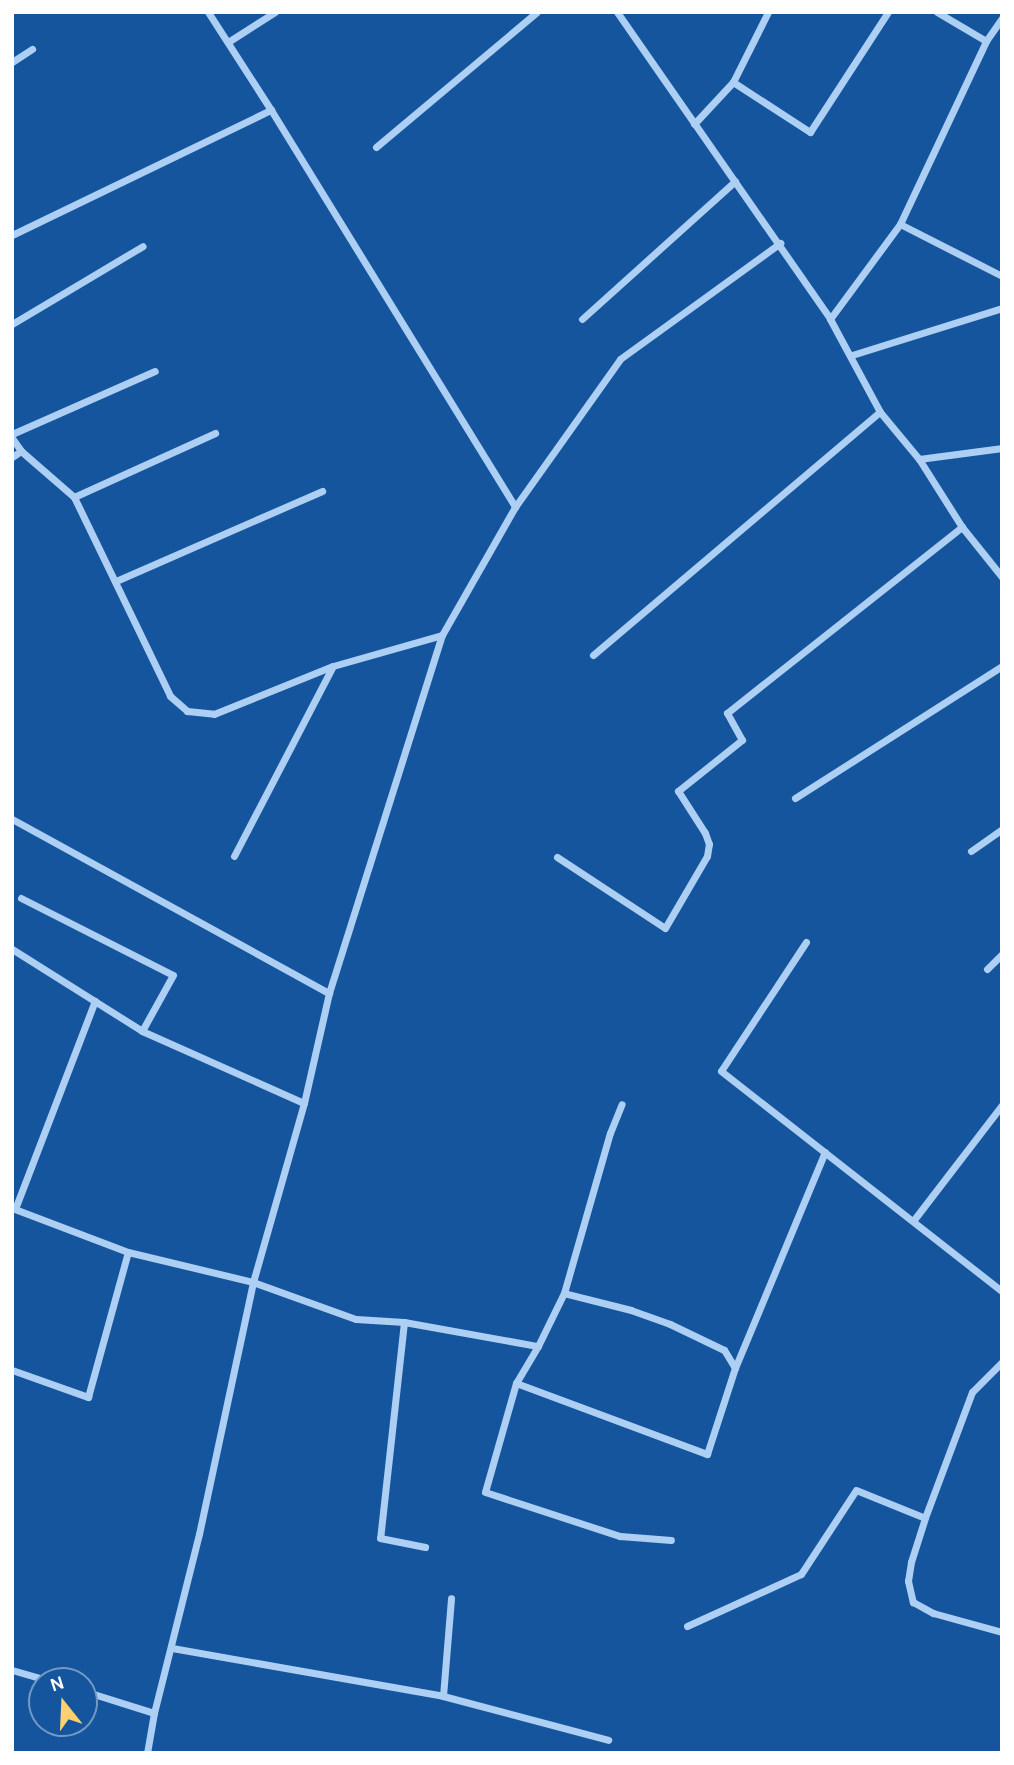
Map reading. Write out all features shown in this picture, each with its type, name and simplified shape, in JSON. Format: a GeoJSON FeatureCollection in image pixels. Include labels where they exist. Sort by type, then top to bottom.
{"type":"FeatureCollection","features":[{"type":"Feature","properties":{"kind":"street"},"geometry":{"type":"LineString","coordinates":[[208,12],[515,507]]}},
{"type":"Feature","properties":{"kind":"street"},"geometry":{"type":"LineString","coordinates":[[228,42],[275,12]]}},
{"type":"Feature","properties":{"kind":"street"},"geometry":{"type":"LineString","coordinates":[[376,147],[537,12]]}},
{"type":"Feature","properties":{"kind":"street"},"geometry":{"type":"LineString","coordinates":[[617,12],[780,243],[830,319],[852,355],[880,412],[919,459],[962,527],[1002,577]]}},
{"type":"Feature","properties":{"kind":"street"},"geometry":{"type":"LineString","coordinates":[[694,124],[733,82],[768,12]]}},
{"type":"Feature","properties":{"kind":"street"},"geometry":{"type":"LineString","coordinates":[[733,82],[810,132],[888,12]]}},
{"type":"Feature","properties":{"kind":"street"},"geometry":{"type":"LineString","coordinates":[[937,12],[986,41]]}},
{"type":"Feature","properties":{"kind":"street"},"geometry":{"type":"LineString","coordinates":[[830,319],[901,224],[986,41],[1002,18]]}},
{"type":"Feature","properties":{"kind":"street"},"geometry":{"type":"LineString","coordinates":[[12,62],[32,49]]}},
{"type":"Feature","properties":{"kind":"street"},"geometry":{"type":"LineString","coordinates":[[12,235],[271,110]]}},
{"type":"Feature","properties":{"kind":"street"},"geometry":{"type":"LineString","coordinates":[[582,319],[735,181]]}},
{"type":"Feature","properties":{"kind":"street"},"geometry":{"type":"LineString","coordinates":[[901,224],[1002,275]]}},
{"type":"Feature","properties":{"kind":"street"},"geometry":{"type":"LineString","coordinates":[[147,1753],[253,1282],[304,1103],[329,992],[442,635],[515,507],[620,359],[780,243]]}},
{"type":"Feature","properties":{"kind":"street"},"geometry":{"type":"LineString","coordinates":[[12,324],[143,246]]}},
{"type":"Feature","properties":{"kind":"street"},"geometry":{"type":"LineString","coordinates":[[852,355],[1002,307]]}},
{"type":"Feature","properties":{"kind":"street"},"geometry":{"type":"LineString","coordinates":[[155,371],[12,436],[22,451],[74,498],[170,696],[187,711],[214,713],[333,666],[442,635]]}},
{"type":"Feature","properties":{"kind":"street"},"geometry":{"type":"LineString","coordinates":[[593,656],[880,412]]}},
{"type":"Feature","properties":{"kind":"street"},"geometry":{"type":"LineString","coordinates":[[74,498],[215,433]]}},
{"type":"Feature","properties":{"kind":"street"},"geometry":{"type":"LineString","coordinates":[[919,459],[1002,448]]}},
{"type":"Feature","properties":{"kind":"street"},"geometry":{"type":"LineString","coordinates":[[12,457],[22,451]]}},
{"type":"Feature","properties":{"kind":"street"},"geometry":{"type":"LineString","coordinates":[[116,581],[322,491]]}},
{"type":"Feature","properties":{"kind":"street"},"geometry":{"type":"LineString","coordinates":[[557,857],[665,928],[707,856],[709,844],[705,833],[678,791],[742,740],[727,713],[962,527]]}},
{"type":"Feature","properties":{"kind":"street"},"geometry":{"type":"LineString","coordinates":[[234,856],[333,666]]}},
{"type":"Feature","properties":{"kind":"street"},"geometry":{"type":"LineString","coordinates":[[795,798],[1002,666]]}},
{"type":"Feature","properties":{"kind":"street"},"geometry":{"type":"LineString","coordinates":[[12,820],[329,992]]}},
{"type":"Feature","properties":{"kind":"street"},"geometry":{"type":"LineString","coordinates":[[971,851],[1002,829]]}},
{"type":"Feature","properties":{"kind":"street"},"geometry":{"type":"LineString","coordinates":[[21,898],[173,975],[142,1031]]}},
{"type":"Feature","properties":{"kind":"street"},"geometry":{"type":"LineString","coordinates":[[806,942],[721,1070],[1002,1291]]}},
{"type":"Feature","properties":{"kind":"street"},"geometry":{"type":"LineString","coordinates":[[12,949],[142,1031],[304,1103]]}},
{"type":"Feature","properties":{"kind":"street"},"geometry":{"type":"LineString","coordinates":[[988,969],[1002,954]]}},
{"type":"Feature","properties":{"kind":"street"},"geometry":{"type":"LineString","coordinates":[[95,1001],[14,1208],[128,1252],[253,1282],[356,1319],[404,1322],[538,1346]]}},
{"type":"Feature","properties":{"kind":"street"},"geometry":{"type":"LineString","coordinates":[[622,1104],[610,1133],[564,1293],[516,1383],[485,1492],[620,1536],[671,1540]]}},
{"type":"Feature","properties":{"kind":"street"},"geometry":{"type":"LineString","coordinates":[[912,1221],[1002,1105]]}},
{"type":"Feature","properties":{"kind":"street"},"geometry":{"type":"LineString","coordinates":[[516,1383],[707,1454],[735,1368],[825,1152]]}},
{"type":"Feature","properties":{"kind":"street"},"geometry":{"type":"LineString","coordinates":[[12,1370],[88,1397],[128,1252]]}},
{"type":"Feature","properties":{"kind":"street"},"geometry":{"type":"LineString","coordinates":[[564,1293],[670,1324],[724,1350],[735,1368]]}},
{"type":"Feature","properties":{"kind":"street"},"geometry":{"type":"LineString","coordinates":[[404,1322],[380,1538],[425,1547]]}},
{"type":"Feature","properties":{"kind":"street"},"geometry":{"type":"LineString","coordinates":[[1002,1362],[972,1392],[925,1518],[908,1581],[913,1602],[933,1613],[1002,1632]]}},
{"type":"Feature","properties":{"kind":"street"},"geometry":{"type":"LineString","coordinates":[[687,1626],[801,1574],[856,1490],[925,1518]]}},
{"type":"Feature","properties":{"kind":"street"},"geometry":{"type":"LineString","coordinates":[[443,1696],[451,1598]]}},
{"type":"Feature","properties":{"kind":"street"},"geometry":{"type":"LineString","coordinates":[[172,1648],[443,1696],[608,1740]]}},
{"type":"Feature","properties":{"kind":"street"},"geometry":{"type":"LineString","coordinates":[[98,1696],[154,1713]]}}]}
